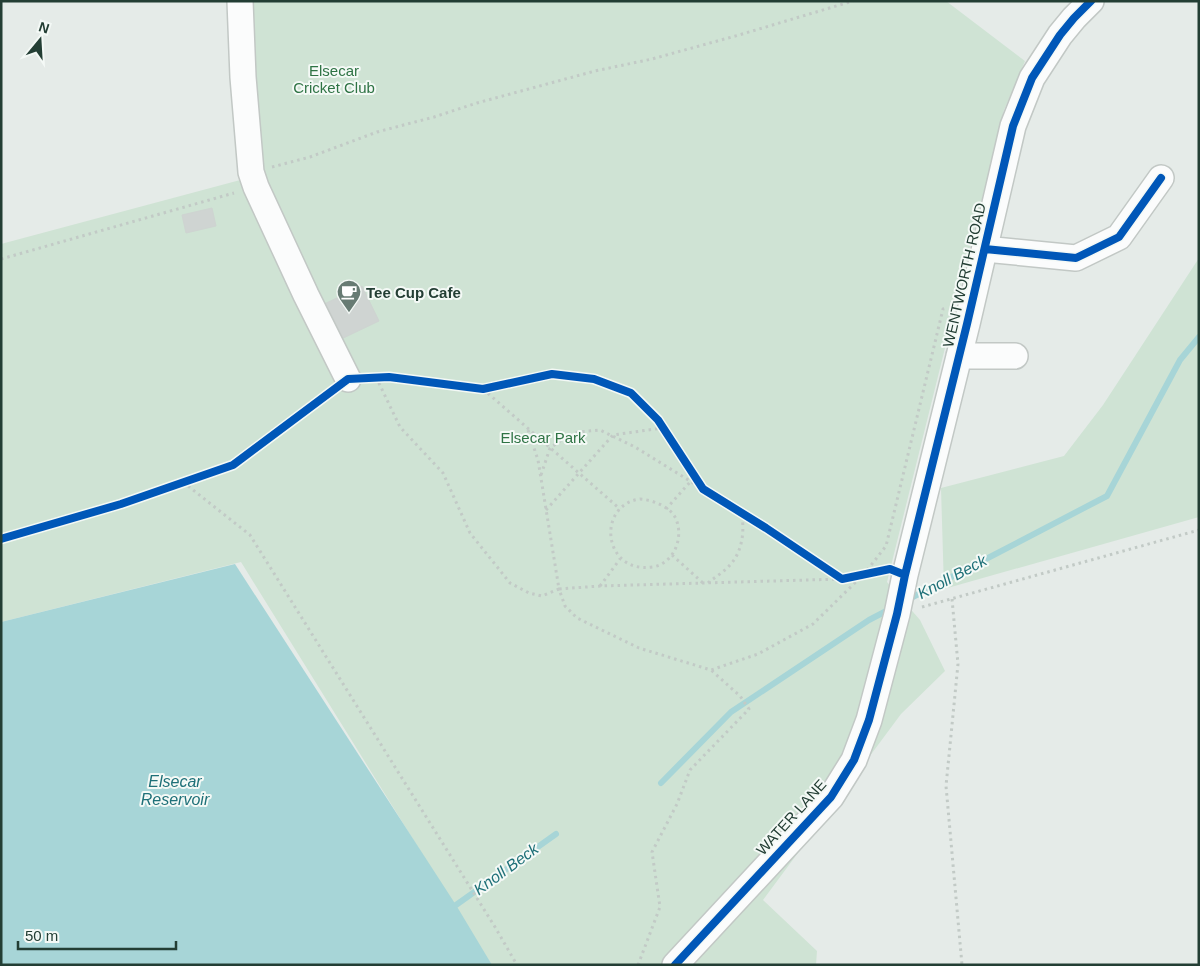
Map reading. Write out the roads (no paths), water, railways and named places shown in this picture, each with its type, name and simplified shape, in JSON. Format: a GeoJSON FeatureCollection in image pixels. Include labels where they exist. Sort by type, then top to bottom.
{"type":"FeatureCollection","features":[{"type":"Feature","properties":{"kind":"street"},"geometry":{"type":"LineString","coordinates":[[240,1],[243,77],[253,180],[306,295],[348,379]]}},
{"type":"Feature","properties":{"kind":"street","name":"WENTWORTH ROAD"},"geometry":{"type":"LineString","coordinates":[[905,575],[971,310],[1013,126],[1032,78],[1060,35],[1091,1]]}},
{"type":"Feature","properties":{"kind":"street"},"geometry":{"type":"LineString","coordinates":[[985,248],[1076,258],[1119,237],[1161,178]]}},
{"type":"Feature","properties":{"kind":"street"},"geometry":{"type":"LineString","coordinates":[[959,356],[1015,356]]}},
{"type":"Feature","properties":{"kind":"street","name":"WATER LANE"},"geometry":{"type":"LineString","coordinates":[[675,965],[830,797],[854,760],[869,720],[897,614],[905,575]]}},
{"type":"Feature","properties":{"kind":"water","name":"Elsecar Reservoir"},"geometry":{"type":"Polygon","coordinates":[[[235,564],[456,905],[492,965],[1,965],[1,622],[235,564]]]}},
{"type":"Feature","properties":{"kind":"waterway","name":"Knoll Beck"},"geometry":{"type":"LineString","coordinates":[[907,600],[1107,496],[1180,360],[1199,337]]}},
{"type":"Feature","properties":{"kind":"waterway","name":"Knoll Beck"},"geometry":{"type":"LineString","coordinates":[[661,783],[731,712],[869,620],[892,608]]}},
{"type":"Feature","properties":{"kind":"waterway","name":"Knoll Beck"},"geometry":{"type":"LineString","coordinates":[[456,905],[556,834]]}},
{"type":"Feature","properties":{"kind":"place","name":"Tee Cup Cafe"},"geometry":{"type":"Point","coordinates":[349,313]}},
{"type":"Feature","properties":{"kind":"park label","name":"Elsecar Cricket Club"},"geometry":{"type":"Point","coordinates":[334,78]}},
{"type":"Feature","properties":{"kind":"park label","name":"Elsecar Park"},"geometry":{"type":"Point","coordinates":[543,437]}}]}
